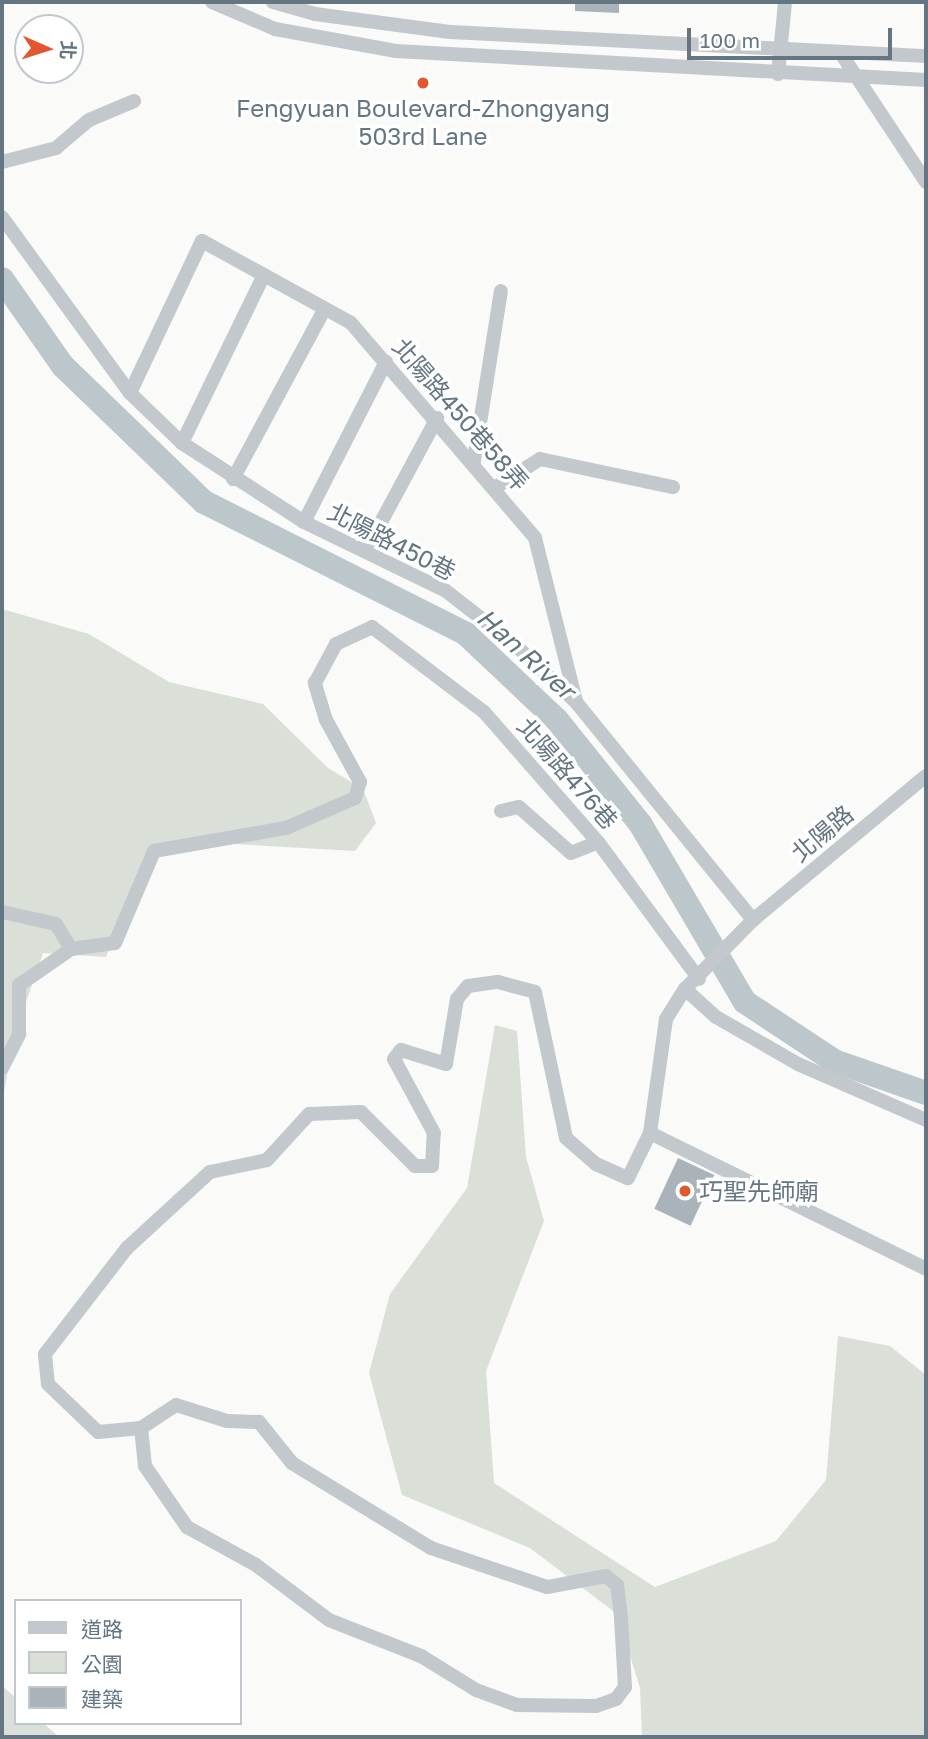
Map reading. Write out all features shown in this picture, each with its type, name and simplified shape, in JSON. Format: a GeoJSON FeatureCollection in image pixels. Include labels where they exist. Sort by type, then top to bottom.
{"type":"FeatureCollection","features":[{"type":"Feature","properties":{"kind":"street"},"geometry":{"type":"LineString","coordinates":[[212,2],[275,29],[349,45],[778,74],[926,80]]}},
{"type":"Feature","properties":{"kind":"street"},"geometry":{"type":"LineString","coordinates":[[273,2],[416,29],[926,56]]}},
{"type":"Feature","properties":{"kind":"street"},"geometry":{"type":"LineString","coordinates":[[778,74],[785,2]]}},
{"type":"Feature","properties":{"kind":"street"},"geometry":{"type":"LineString","coordinates":[[840,52],[926,182]]}},
{"type":"Feature","properties":{"kind":"street"},"geometry":{"type":"LineString","coordinates":[[2,162],[56,148],[89,120],[134,101]]}},
{"type":"Feature","properties":{"kind":"street","name":"北陽路450巷"},"geometry":{"type":"LineString","coordinates":[[2,217],[130,393],[182,443],[233,479],[304,522],[446,591],[576,702],[751,924]]}},
{"type":"Feature","properties":{"kind":"street","name":"北陽路450巷58弄"},"geometry":{"type":"LineString","coordinates":[[130,393],[202,241],[351,323],[474,461],[535,538],[576,702]]}},
{"type":"Feature","properties":{"kind":"street"},"geometry":{"type":"LineString","coordinates":[[182,443],[264,275]]}},
{"type":"Feature","properties":{"kind":"street"},"geometry":{"type":"LineString","coordinates":[[474,461],[501,292]]}},
{"type":"Feature","properties":{"kind":"street"},"geometry":{"type":"LineString","coordinates":[[233,479],[324,310]]}},
{"type":"Feature","properties":{"kind":"street"},"geometry":{"type":"LineString","coordinates":[[304,522],[386,362]]}},
{"type":"Feature","properties":{"kind":"street"},"geometry":{"type":"LineString","coordinates":[[366,550],[437,418]]}},
{"type":"Feature","properties":{"kind":"street"},"geometry":{"type":"LineString","coordinates":[[496,487],[540,458],[673,487]]}},
{"type":"Feature","properties":{"kind":"street","name":"北陽路476巷"},"geometry":{"type":"LineString","coordinates":[[71,948],[116,943],[154,851],[286,828],[355,798],[360,782],[326,720],[315,683],[336,645],[372,627],[484,712],[598,842],[698,979]]}},
{"type":"Feature","properties":{"kind":"street","name":"北陽路"},"geometry":{"type":"LineString","coordinates":[[698,979],[751,924],[924,781]]}},
{"type":"Feature","properties":{"kind":"street"},"geometry":{"type":"LineString","coordinates":[[501,811],[519,807],[571,853],[598,842]]}},
{"type":"Feature","properties":{"kind":"street"},"geometry":{"type":"LineString","coordinates":[[2,912],[56,924],[71,948],[19,985],[19,1034],[2,1069]]}},
{"type":"Feature","properties":{"kind":"street"},"geometry":{"type":"LineString","coordinates":[[141,1427],[145,1466],[187,1527],[256,1565],[330,1620],[421,1656],[476,1690],[517,1705],[596,1706],[623,1692],[617,1585],[606,1576],[557,1589],[432,1548],[292,1463],[259,1422],[227,1421],[176,1405],[141,1427],[105,1433],[86,1424],[45,1378],[51,1340],[127,1248],[210,1172],[267,1160],[309,1114],[361,1112],[415,1166],[428,1169],[434,1160],[434,1133],[394,1059],[401,1050],[446,1064],[457,999],[468,986],[498,982],[535,992],[566,1138],[596,1164],[628,1178],[650,1133],[666,1019],[685,989],[698,979]]}},
{"type":"Feature","properties":{"kind":"street"},"geometry":{"type":"LineString","coordinates":[[685,989],[716,1017],[799,1064],[926,1120]]}},
{"type":"Feature","properties":{"kind":"street"},"geometry":{"type":"LineString","coordinates":[[650,1133],[926,1269]]}},
{"type":"Feature","properties":{"kind":"green space"},"geometry":{"type":"Polygon","coordinates":[[[2,609],[89,634],[169,682],[263,704],[328,768],[363,789],[376,823],[355,851],[233,844],[144,857],[106,957],[43,953],[15,1034],[2,1102],[2,609]]]}},
{"type":"Feature","properties":{"kind":"green space"},"geometry":{"type":"Polygon","coordinates":[[[495,1025],[517,1031],[526,1157],[544,1221],[486,1371],[494,1483],[655,1587],[776,1541],[826,1480],[838,1336],[890,1346],[926,1375],[926,1737],[642,1737],[640,1688],[617,1614],[530,1548],[402,1495],[369,1373],[390,1294],[467,1188],[495,1025]]]}},
{"type":"Feature","properties":{"kind":"green space"},"geometry":{"type":"Polygon","coordinates":[[[2,1686],[14,1696],[14,1725],[45,1725],[59,1737],[2,1737],[2,1686]]]}},
{"type":"Feature","properties":{"kind":"building"},"geometry":{"type":"Polygon","coordinates":[[[575,2],[619,2],[619,13],[575,11],[575,2]]]}},
{"type":"Feature","properties":{"kind":"building","name":"巧聖先師廟"},"geometry":{"type":"Polygon","coordinates":[[[678,1158],[714,1175],[691,1226],[654,1209],[678,1158]]]}},
{"type":"Feature","properties":{"kind":"waterway","name":"Han River"},"geometry":{"type":"LineString","coordinates":[[2,279],[63,366],[204,502],[466,634],[557,720],[641,825],[745,1002],[834,1061],[926,1093]]}},
{"type":"Feature","properties":{"kind":"place","name":"Fengyuan Boulevard-Zhongyang 503rd Lane"},"geometry":{"type":"Point","coordinates":[423,83]}},
{"type":"Feature","properties":{"kind":"place","name":"巧聖先師廟"},"geometry":{"type":"Point","coordinates":[685,1191]}}]}
